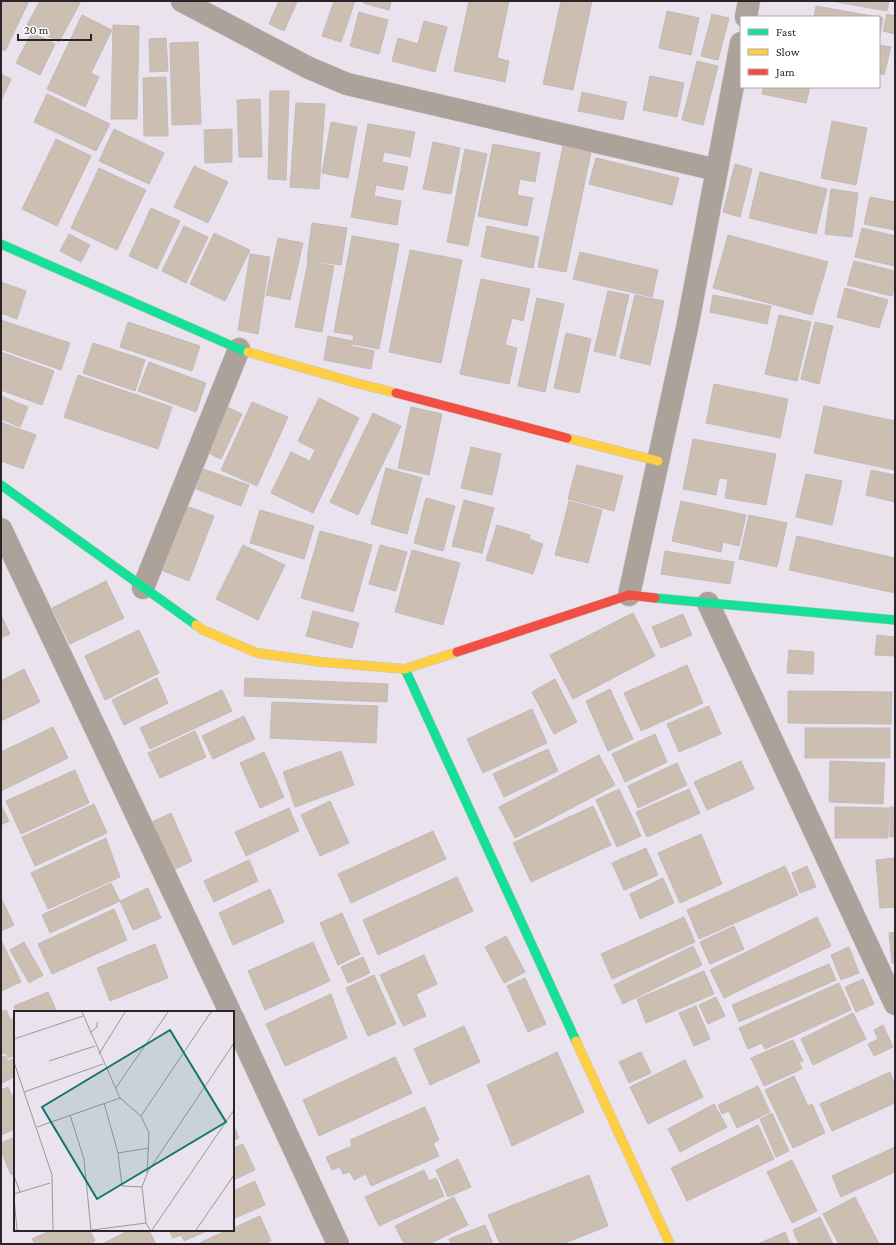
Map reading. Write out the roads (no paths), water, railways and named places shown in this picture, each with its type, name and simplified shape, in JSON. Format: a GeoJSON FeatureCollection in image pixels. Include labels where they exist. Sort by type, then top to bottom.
{"type":"FeatureCollection","features":[{"type":"Feature","properties":{"kind":"street"},"geometry":{"type":"LineString","coordinates":[[182,1],[308,68],[347,84],[717,170]]}},
{"type":"Feature","properties":{"kind":"street"},"geometry":{"type":"LineString","coordinates":[[746,16],[749,1]]}},
{"type":"Feature","properties":{"kind":"street"},"geometry":{"type":"LineString","coordinates":[[629,595],[687,328],[740,48]]}},
{"type":"Feature","properties":{"kind":"street"},"geometry":{"type":"LineString","coordinates":[[1,244],[239,349],[356,383],[658,461]]}},
{"type":"Feature","properties":{"kind":"street"},"geometry":{"type":"LineString","coordinates":[[143,588],[239,349]]}},
{"type":"Feature","properties":{"kind":"street"},"geometry":{"type":"LineString","coordinates":[[1,486],[204,630],[257,653],[322,662],[406,669],[629,595],[708,604],[895,620]]}},
{"type":"Feature","properties":{"kind":"street"},"geometry":{"type":"LineString","coordinates":[[1,529],[230,1011]]}},
{"type":"Feature","properties":{"kind":"street"},"geometry":{"type":"LineString","coordinates":[[708,604],[895,1004]]}},
{"type":"Feature","properties":{"kind":"street"},"geometry":{"type":"LineString","coordinates":[[406,669],[670,1244]]}},
{"type":"Feature","properties":{"kind":"street"},"geometry":{"type":"LineString","coordinates":[[234,1020],[338,1244]]}}]}
